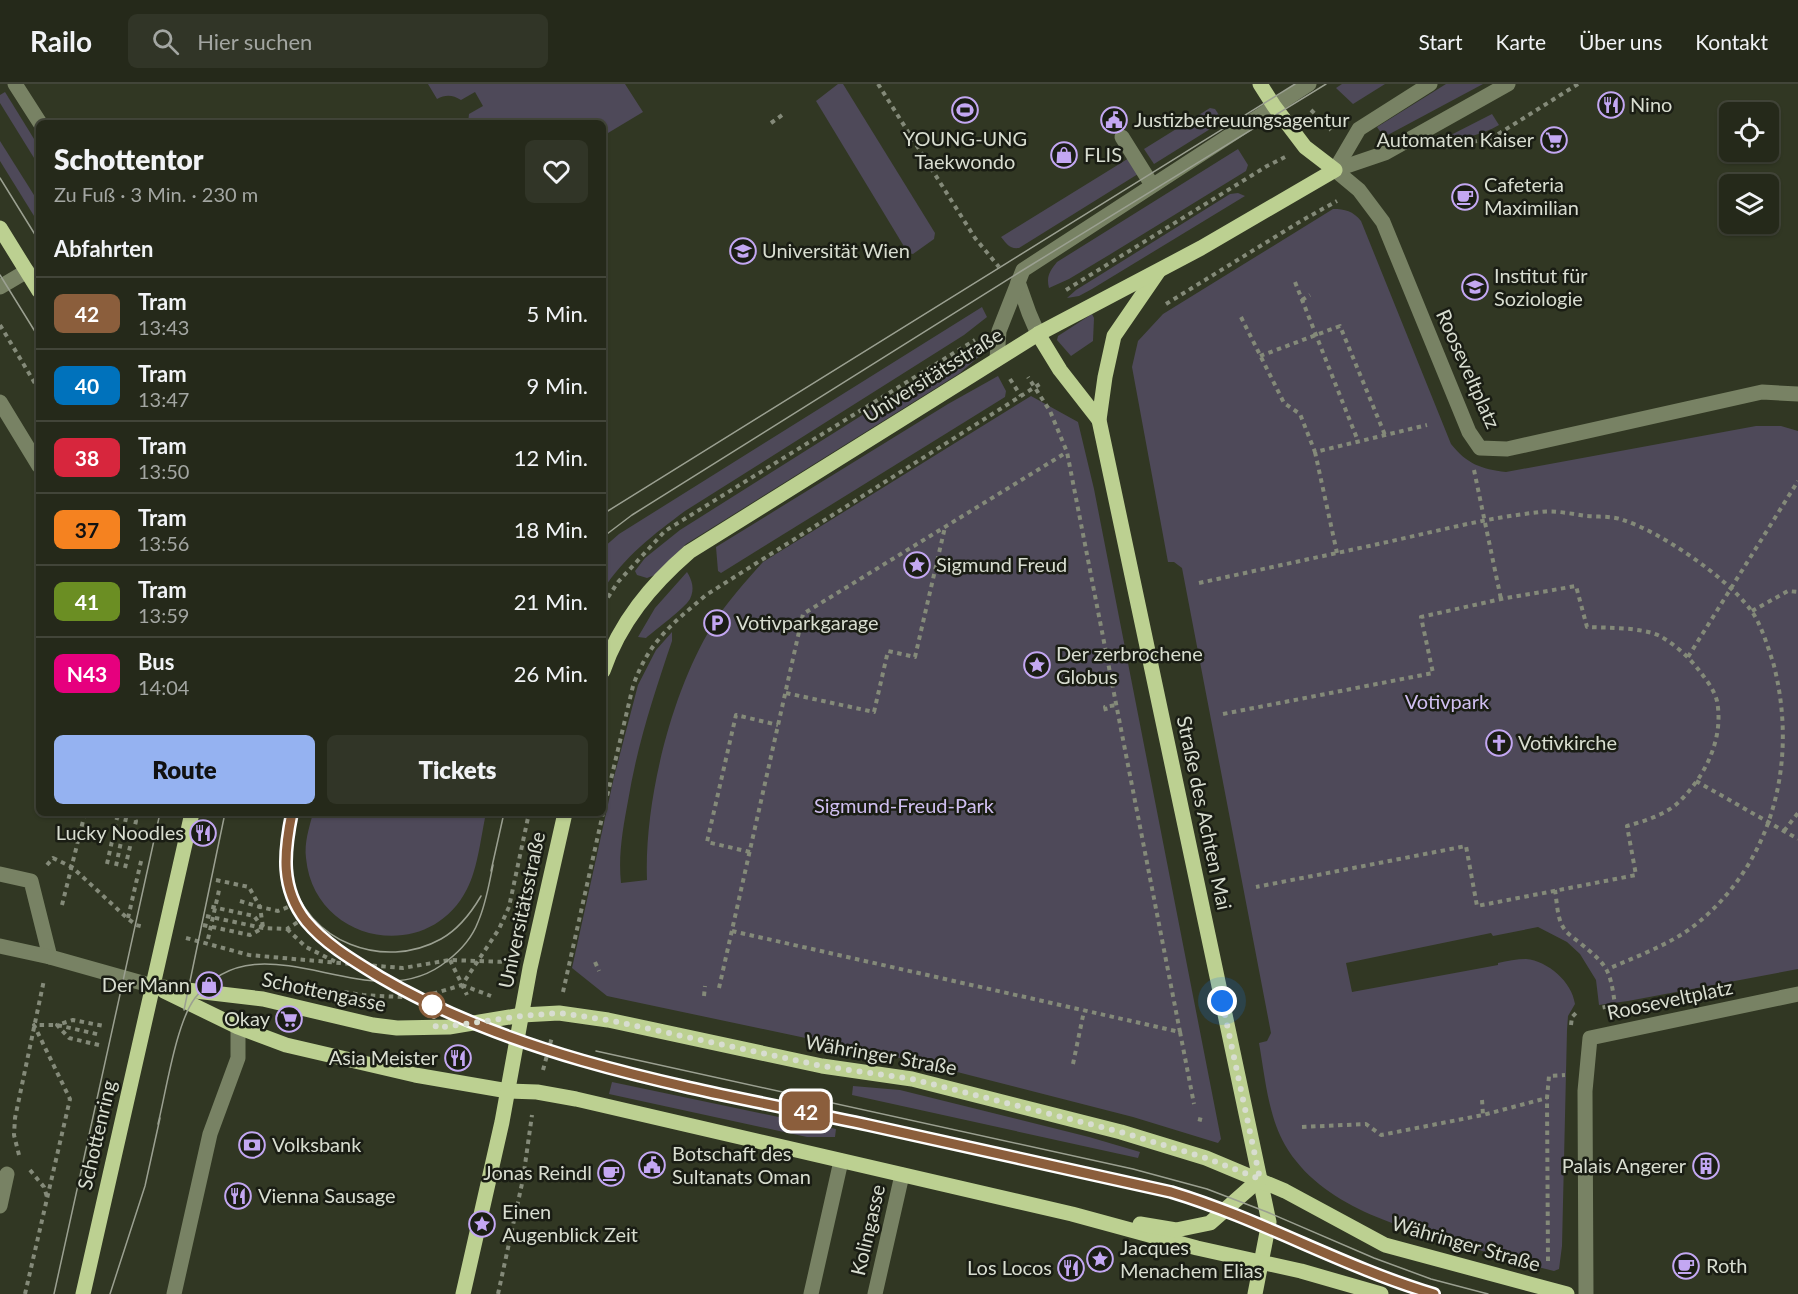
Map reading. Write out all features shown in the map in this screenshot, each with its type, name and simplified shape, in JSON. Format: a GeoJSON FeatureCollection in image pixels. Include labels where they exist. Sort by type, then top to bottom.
{"type":"FeatureCollection","features":[{"type":"Feature","properties":{"kind":"main road","name":"Rooseveltplatz"},"geometry":{"type":"LineString","coordinates":[[1260,84],[1305,147],[1335,170]]}},
{"type":"Feature","properties":{"kind":"main road","name":"Universitätsstraße"},"geometry":{"type":"LineString","coordinates":[[606,664],[620,633],[634,610],[654,585],[689,552],[1038,334],[1158,272],[1335,170]]}},
{"type":"Feature","properties":{"kind":"main road"},"geometry":{"type":"LineString","coordinates":[[0,228],[36,286]]}},
{"type":"Feature","properties":{"kind":"main road","name":"Straße des Achten Mai"},"geometry":{"type":"LineString","coordinates":[[1158,272],[1114,336],[1099,420],[1269,1222],[1254,1294]]}},
{"type":"Feature","properties":{"kind":"main road","name":"Straße des Achten Mai"},"geometry":{"type":"LineString","coordinates":[[1038,334],[1060,370],[1099,420]]}},
{"type":"Feature","properties":{"kind":"main road","name":"Schottenring"},"geometry":{"type":"LineString","coordinates":[[83,1294],[191,816]]}},
{"type":"Feature","properties":{"kind":"main road","name":"Universitätsstraße"},"geometry":{"type":"LineString","coordinates":[[463,1294],[508,1090],[530,968],[564,816]]}},
{"type":"Feature","properties":{"kind":"main road","name":"Schottengasse"},"geometry":{"type":"LineString","coordinates":[[153,986],[263,999],[374,1025],[397,1028],[449,1027],[522,1016]]}},
{"type":"Feature","properties":{"kind":"main road","name":"Schottengasse"},"geometry":{"type":"LineString","coordinates":[[153,986],[238,1027],[286,1045],[415,1075],[508,1090]]}},
{"type":"Feature","properties":{"kind":"main road","name":"Währinger Straße"},"geometry":{"type":"LineString","coordinates":[[522,1016],[559,1013],[608,1020],[822,1066],[912,1079],[1121,1132],[1206,1158],[1260,1179],[1385,1245],[1567,1294]]}},
{"type":"Feature","properties":{"kind":"main road"},"geometry":{"type":"LineString","coordinates":[[508,1090],[537,1092],[576,1099],[1072,1214],[1381,1294]]}},
{"type":"Feature","properties":{"kind":"main road"},"geometry":{"type":"LineString","coordinates":[[1072,1214],[1176,1230],[1196,1227],[1210,1223],[1260,1179]]}},
{"type":"Feature","properties":{"kind":"street"},"geometry":{"type":"LineString","coordinates":[[15,84],[38,120]]}},
{"type":"Feature","properties":{"kind":"street"},"geometry":{"type":"LineString","coordinates":[[997,359],[999,331],[1023,270],[1309,84]]}},
{"type":"Feature","properties":{"kind":"street","name":"Universitätsstraße"},"geometry":{"type":"LineString","coordinates":[[1335,170],[1359,129],[1430,84]]}},
{"type":"Feature","properties":{"kind":"street","name":"Universitätsstraße"},"geometry":{"type":"LineString","coordinates":[[1335,170],[1385,153],[1508,84]]}},
{"type":"Feature","properties":{"kind":"street"},"geometry":{"type":"LineString","coordinates":[[1122,137],[1152,185]]}},
{"type":"Feature","properties":{"kind":"street","name":"Rooseveltplatz"},"geometry":{"type":"LineString","coordinates":[[1335,170],[1359,190],[1383,222],[1469,432],[1480,448],[1507,449],[1762,392],[1798,394]]}},
{"type":"Feature","properties":{"kind":"street"},"geometry":{"type":"LineString","coordinates":[[0,287],[27,271]]}},
{"type":"Feature","properties":{"kind":"street"},"geometry":{"type":"LineString","coordinates":[[1018,282],[1038,334]]}},
{"type":"Feature","properties":{"kind":"street"},"geometry":{"type":"LineString","coordinates":[[0,402],[36,461]]}},
{"type":"Feature","properties":{"kind":"street"},"geometry":{"type":"LineString","coordinates":[[0,874],[31,881],[50,957]]}},
{"type":"Feature","properties":{"kind":"street","name":"Schottengasse"},"geometry":{"type":"LineString","coordinates":[[0,946],[50,957],[153,986]]}},
{"type":"Feature","properties":{"kind":"street","name":"Rooseveltplatz"},"geometry":{"type":"LineString","coordinates":[[1586,1294],[1586,1091],[1590,1038],[1798,994]]}},
{"type":"Feature","properties":{"kind":"street"},"geometry":{"type":"LineString","coordinates":[[174,1294],[210,1134],[238,1058],[238,1027]]}},
{"type":"Feature","properties":{"kind":"street","name":"Kolingasse"},"geometry":{"type":"LineString","coordinates":[[811,1294],[841,1161]]}},
{"type":"Feature","properties":{"kind":"street"},"geometry":{"type":"LineString","coordinates":[[0,1206],[7,1174]]}},
{"type":"Feature","properties":{"kind":"street","name":"Kolingasse"},"geometry":{"type":"LineString","coordinates":[[875,1294],[902,1175]]}},
{"type":"Feature","properties":{"kind":"path"},"geometry":{"type":"LineString","coordinates":[[878,84],[975,238],[999,267],[1018,282]]}},
{"type":"Feature","properties":{"kind":"path"},"geometry":{"type":"LineString","coordinates":[[1435,150],[1492,138],[1578,84]]}},
{"type":"Feature","properties":{"kind":"path"},"geometry":{"type":"LineString","coordinates":[[771,123],[785,113]]}},
{"type":"Feature","properties":{"kind":"path"},"geometry":{"type":"LineString","coordinates":[[1029,313],[1267,166],[1305,147]]}},
{"type":"Feature","properties":{"kind":"path"},"geometry":{"type":"LineString","coordinates":[[1162,306],[1301,221],[1359,190]]}},
{"type":"Feature","properties":{"kind":"path"},"geometry":{"type":"LineString","coordinates":[[1294,282],[1358,441]]}},
{"type":"Feature","properties":{"kind":"path"},"geometry":{"type":"LineString","coordinates":[[1302,300],[1310,295]]}},
{"type":"Feature","properties":{"kind":"path"},"geometry":{"type":"LineString","coordinates":[[1241,316],[1284,403],[1300,414],[1314,452],[1337,553]]}},
{"type":"Feature","properties":{"kind":"path"},"geometry":{"type":"LineString","coordinates":[[0,325],[36,385]]}},
{"type":"Feature","properties":{"kind":"path"},"geometry":{"type":"LineString","coordinates":[[1260,356],[1340,327],[1385,435]]}},
{"type":"Feature","properties":{"kind":"path"},"geometry":{"type":"LineString","coordinates":[[606,600],[618,582],[665,531],[981,337],[999,331]]}},
{"type":"Feature","properties":{"kind":"path"},"geometry":{"type":"LineString","coordinates":[[1028,377],[1050,411],[1067,452],[1194,1104]]}},
{"type":"Feature","properties":{"kind":"path"},"geometry":{"type":"LineString","coordinates":[[606,800],[639,668],[650,648],[664,631],[706,595],[1036,387]]}},
{"type":"Feature","properties":{"kind":"path"},"geometry":{"type":"LineString","coordinates":[[1314,452],[1427,425]]}},
{"type":"Feature","properties":{"kind":"path"},"geometry":{"type":"LineString","coordinates":[[1480,448],[1473,464],[1474,474],[1501,599]]}},
{"type":"Feature","properties":{"kind":"path"},"geometry":{"type":"LineString","coordinates":[[719,988],[803,614],[1067,452]]}},
{"type":"Feature","properties":{"kind":"path"},"geometry":{"type":"LineString","coordinates":[[1688,657],[1798,481]]}},
{"type":"Feature","properties":{"kind":"path"},"geometry":{"type":"LineString","coordinates":[[1198,584],[1485,521],[1543,512],[1622,519],[1668,540],[1731,588],[1752,611],[1779,679],[1786,745],[1784,774],[1772,824],[1751,861],[1729,891],[1701,920],[1675,939],[1608,969]]}},
{"type":"Feature","properties":{"kind":"path"},"geometry":{"type":"LineString","coordinates":[[786,693],[874,712],[888,651],[915,657],[945,526]]}},
{"type":"Feature","properties":{"kind":"path"},"geometry":{"type":"LineString","coordinates":[[1223,714],[1433,673],[1421,617],[1501,599],[1576,586],[1587,627],[1630,630],[1659,636],[1688,657],[1708,681],[1717,700],[1717,736],[1709,762],[1696,781],[1679,802],[1650,819],[1627,826],[1636,875],[1477,906],[1466,846],[1256,887]]}},
{"type":"Feature","properties":{"kind":"path"},"geometry":{"type":"LineString","coordinates":[[1752,611],[1788,591],[1798,592]]}},
{"type":"Feature","properties":{"kind":"path"},"geometry":{"type":"LineString","coordinates":[[1106,711],[1105,707],[1116,705]]}},
{"type":"Feature","properties":{"kind":"path"},"geometry":{"type":"LineString","coordinates":[[750,852],[707,842],[736,715],[778,725]]}},
{"type":"Feature","properties":{"kind":"path"},"geometry":{"type":"LineString","coordinates":[[1696,781],[1798,839]]}},
{"type":"Feature","properties":{"kind":"path"},"geometry":{"type":"LineString","coordinates":[[1784,831],[1798,813]]}},
{"type":"Feature","properties":{"kind":"path"},"geometry":{"type":"LineString","coordinates":[[59,916],[84,816]]}},
{"type":"Feature","properties":{"kind":"path"},"geometry":{"type":"LineString","coordinates":[[107,864],[119,816]]}},
{"type":"Feature","properties":{"kind":"path"},"geometry":{"type":"LineString","coordinates":[[116,866],[126,816]]}},
{"type":"Feature","properties":{"kind":"path"},"geometry":{"type":"LineString","coordinates":[[125,868],[136,821],[134,816]]}},
{"type":"Feature","properties":{"kind":"path"},"geometry":{"type":"LineString","coordinates":[[341,991],[363,995],[419,998],[462,985],[499,929],[509,907],[528,816]]}},
{"type":"Feature","properties":{"kind":"path"},"geometry":{"type":"LineString","coordinates":[[559,1013],[602,816]]}},
{"type":"Feature","properties":{"kind":"path"},"geometry":{"type":"LineString","coordinates":[[127,918],[142,857]]}},
{"type":"Feature","properties":{"kind":"path"},"geometry":{"type":"LineString","coordinates":[[216,880],[249,886],[260,907],[263,928]]}},
{"type":"Feature","properties":{"kind":"path"},"geometry":{"type":"LineString","coordinates":[[1555,890],[1561,924],[1566,932],[1608,969],[1615,1005],[1600,1008]]}},
{"type":"Feature","properties":{"kind":"path"},"geometry":{"type":"LineString","coordinates":[[207,941],[219,892]]}},
{"type":"Feature","properties":{"kind":"path"},"geometry":{"type":"LineString","coordinates":[[240,901],[278,911],[293,905]]}},
{"type":"Feature","properties":{"kind":"path"},"geometry":{"type":"LineString","coordinates":[[208,906],[254,916],[263,928]]}},
{"type":"Feature","properties":{"kind":"path"},"geometry":{"type":"LineString","coordinates":[[206,916],[263,928],[287,929],[302,920]]}},
{"type":"Feature","properties":{"kind":"path"},"geometry":{"type":"LineString","coordinates":[[203,925],[250,935],[263,928]]}},
{"type":"Feature","properties":{"kind":"path"},"geometry":{"type":"LineString","coordinates":[[287,929],[306,947],[340,963],[403,968],[450,960],[506,962]]}},
{"type":"Feature","properties":{"kind":"path"},"geometry":{"type":"LineString","coordinates":[[732,931],[1180,1032]]}},
{"type":"Feature","properties":{"kind":"path"},"geometry":{"type":"LineString","coordinates":[[450,960],[467,995]]}},
{"type":"Feature","properties":{"kind":"path"},"geometry":{"type":"LineString","coordinates":[[595,962],[599,971]]}},
{"type":"Feature","properties":{"kind":"path"},"geometry":{"type":"LineString","coordinates":[[704,996],[705,986]]}},
{"type":"Feature","properties":{"kind":"path"},"geometry":{"type":"LineString","coordinates":[[21,1160],[14,1135],[15,1118],[42,988]]}},
{"type":"Feature","properties":{"kind":"path"},"geometry":{"type":"LineString","coordinates":[[1073,1064],[1084,1011]]}},
{"type":"Feature","properties":{"kind":"path"},"geometry":{"type":"LineString","coordinates":[[1571,1028],[1572,1017],[1576,1013]]}},
{"type":"Feature","properties":{"kind":"path"},"geometry":{"type":"LineString","coordinates":[[57,1025],[73,1020],[104,1026]]}},
{"type":"Feature","properties":{"kind":"path"},"geometry":{"type":"LineString","coordinates":[[34,1025],[57,1025],[102,1035]]}},
{"type":"Feature","properties":{"kind":"path"},"geometry":{"type":"LineString","coordinates":[[25,1294],[70,1099],[34,1025]]}},
{"type":"Feature","properties":{"kind":"path"},"geometry":{"type":"LineString","coordinates":[[57,1025],[69,1038],[99,1045]]}},
{"type":"Feature","properties":{"kind":"path"},"geometry":{"type":"LineString","coordinates":[[1548,1261],[1547,1098],[1549,1076],[1571,1075]]}},
{"type":"Feature","properties":{"kind":"path"},"geometry":{"type":"LineString","coordinates":[[1302,1127],[1366,1124],[1381,1136],[1483,1115],[1547,1098]]}},
{"type":"Feature","properties":{"kind":"path"},"geometry":{"type":"LineString","coordinates":[[1482,1100],[1483,1115]]}},
{"type":"Feature","properties":{"kind":"path"},"geometry":{"type":"LineString","coordinates":[[498,1294],[523,1179],[529,1128]]}},
{"type":"Feature","properties":{"kind":"path"},"geometry":{"type":"LineString","coordinates":[[25,1164],[44,1187],[47,1197]]}},
{"type":"Feature","properties":{"kind":"green space"},"geometry":{"type":"Polygon","coordinates":[[[428,84],[625,84],[643,112],[606,134],[606,120],[468,120],[469,114],[483,106],[475,92],[461,100],[449,96],[437,99],[428,84]]]}},
{"type":"Feature","properties":{"kind":"green space"},"geometry":{"type":"Polygon","coordinates":[[[838,84],[843,84],[935,233],[934,239],[913,254],[908,253],[816,101],[838,84]]]}},
{"type":"Feature","properties":{"kind":"green space"},"geometry":{"type":"Polygon","coordinates":[[[1342,84],[1385,84],[1353,104],[1336,88],[1342,84]]]}},
{"type":"Feature","properties":{"kind":"green space"},"geometry":{"type":"Polygon","coordinates":[[[1446,84],[1483,84],[1384,137],[1377,127],[1446,84]]]}},
{"type":"Feature","properties":{"kind":"green space"},"geometry":{"type":"Polygon","coordinates":[[[5,92],[36,142],[36,161],[0,103],[0,95],[5,92]]]}},
{"type":"Feature","properties":{"kind":"green space"},"geometry":{"type":"Polygon","coordinates":[[[1210,108],[1215,109],[1223,121],[1154,164],[1144,149],[1210,108]]]}},
{"type":"Feature","properties":{"kind":"green space"},"geometry":{"type":"Polygon","coordinates":[[[1492,114],[1499,125],[1479,134],[1444,141],[1443,139],[1492,114]]]}},
{"type":"Feature","properties":{"kind":"green space"},"geometry":{"type":"Polygon","coordinates":[[[0,141],[36,198],[36,219],[0,161],[0,141]]]}},
{"type":"Feature","properties":{"kind":"green space"},"geometry":{"type":"Polygon","coordinates":[[[1238,149],[1248,165],[1246,171],[1069,279],[1049,288],[1049,274],[1057,262],[1238,149]]]}},
{"type":"Feature","properties":{"kind":"green space"},"geometry":{"type":"Polygon","coordinates":[[[1129,158],[1138,174],[1019,248],[1010,247],[1001,237],[1129,158]]]}},
{"type":"Feature","properties":{"kind":"green space"},"geometry":{"type":"Polygon","coordinates":[[[1238,193],[1245,196],[1092,289],[1079,296],[1067,298],[1076,290],[1230,194],[1238,193]]]}},
{"type":"Feature","properties":{"kind":"green space","name":"Votivpark"},"geometry":{"type":"Polygon","coordinates":[[[1333,209],[1348,211],[1361,221],[1451,444],[1475,464],[1506,472],[1756,426],[1781,426],[1798,431],[1798,969],[1599,1005],[1596,980],[1580,954],[1567,942],[1538,927],[1493,936],[1491,933],[1346,963],[1352,992],[1526,959],[1550,968],[1569,988],[1575,1004],[1568,1016],[1562,1246],[1559,1269],[1554,1271],[1415,1231],[1364,1212],[1341,1199],[1319,1184],[1300,1166],[1285,1145],[1268,1096],[1259,1043],[1267,1041],[1271,1033],[1182,568],[1174,562],[1168,562],[1132,367],[1138,341],[1163,314],[1333,209]]]}},
{"type":"Feature","properties":{"kind":"green space"},"geometry":{"type":"Polygon","coordinates":[[[982,307],[987,317],[964,335],[685,511],[651,537],[620,567],[606,586],[606,545],[619,534],[982,307]]]}},
{"type":"Feature","properties":{"kind":"green space"},"geometry":{"type":"Polygon","coordinates":[[[1092,314],[1094,318],[1093,341],[1071,356],[1057,340],[1058,336],[1092,314]]]}},
{"type":"Feature","properties":{"kind":"green space"},"geometry":{"type":"Polygon","coordinates":[[[974,347],[982,354],[960,373],[686,544],[655,575],[647,578],[637,575],[635,571],[645,558],[680,530],[967,349],[974,347]]]}},
{"type":"Feature","properties":{"kind":"green space"},"geometry":{"type":"Polygon","coordinates":[[[998,376],[1006,391],[1005,397],[721,573],[718,571],[716,547],[948,404],[998,376]]]}},
{"type":"Feature","properties":{"kind":"green space","name":"Sigmund-Freud-Park"},"geometry":{"type":"Polygon","coordinates":[[[1031,396],[1078,422],[1094,489],[1221,1139],[1218,1143],[1133,1117],[914,1061],[607,996],[572,968],[614,777],[638,685],[656,650],[672,632],[672,641],[636,760],[624,821],[620,862],[621,883],[647,880],[647,849],[655,783],[673,715],[697,653],[717,617],[763,562],[1031,396]]]}},
{"type":"Feature","properties":{"kind":"green space"},"geometry":{"type":"Polygon","coordinates":[[[687,572],[693,588],[687,603],[646,638],[638,637],[655,608],[687,572]]]}},
{"type":"Feature","properties":{"kind":"green space"},"geometry":{"type":"Polygon","coordinates":[[[312,816],[485,816],[477,862],[467,889],[449,913],[427,928],[401,935],[375,934],[350,926],[329,910],[314,887],[306,858],[308,830],[312,816]]]}},
{"type":"Feature","properties":{"kind":"green space"},"geometry":{"type":"Polygon","coordinates":[[[612,1082],[836,1129],[835,1137],[807,1137],[609,1094],[612,1082]]]}},
{"type":"Feature","properties":{"kind":"green space"},"geometry":{"type":"Polygon","coordinates":[[[853,1086],[900,1090],[1140,1152],[1138,1158],[852,1095],[853,1086]]]}},
{"type":"Feature","properties":{"kind":"tram line"},"geometry":{"type":"LineString","coordinates":[[606,512],[1295,84]]}},
{"type":"Feature","properties":{"kind":"tram line"},"geometry":{"type":"LineString","coordinates":[[606,535],[632,515],[1023,270],[1326,84]]}},
{"type":"Feature","properties":{"kind":"tram line"},"geometry":{"type":"LineString","coordinates":[[0,178],[36,236]]}},
{"type":"Feature","properties":{"kind":"tram line"},"geometry":{"type":"LineString","coordinates":[[0,275],[36,333]]}},
{"type":"Feature","properties":{"kind":"tram line"},"geometry":{"type":"LineString","coordinates":[[54,1294],[159,816]]}},
{"type":"Feature","properties":{"kind":"tram line"},"geometry":{"type":"LineString","coordinates":[[184,1010],[224,816]]}},
{"type":"Feature","properties":{"kind":"tram line","name":"42"},"geometry":{"type":"LineString","coordinates":[[291,816],[285,858],[288,887],[306,920],[321,938],[355,962],[430,1005],[592,1065],[1171,1192],[1242,1216],[1362,1269],[1434,1294]]}},
{"type":"Feature","properties":{"kind":"tram line"},"geometry":{"type":"LineString","coordinates":[[294,816],[288,852],[291,876],[299,899],[313,918],[330,933],[350,944],[372,951],[396,952],[419,948],[441,939],[459,925],[481,896]]}},
{"type":"Feature","properties":{"kind":"tram line"},"geometry":{"type":"LineString","coordinates":[[491,871],[503,816]]}},
{"type":"Feature","properties":{"kind":"tram line"},"geometry":{"type":"LineString","coordinates":[[158,1124],[172,1058],[188,1009],[195,998],[221,974],[251,965],[283,965],[351,978],[384,981],[417,977],[447,961],[469,939],[483,908],[493,865]]}},
{"type":"Feature","properties":{"kind":"tram line"},"geometry":{"type":"LineString","coordinates":[[596,1051],[1133,1169],[1207,1189],[1374,1258],[1431,1279],[1488,1294]]}},
{"type":"Feature","properties":{"kind":"tram line"},"geometry":{"type":"LineString","coordinates":[[592,1065],[1171,1192],[1434,1294]]}},
{"type":"Feature","properties":{"kind":"tram line"},"geometry":{"type":"LineString","coordinates":[[110,1294],[145,1186],[160,1118]]}},
{"type":"Feature","properties":{"kind":"place","name":"Nino"},"geometry":{"type":"Point","coordinates":[1611,105]}},
{"type":"Feature","properties":{"kind":"place","name":"YOUNG-UNG Taekwondo"},"geometry":{"type":"Point","coordinates":[965,110]}},
{"type":"Feature","properties":{"kind":"place","name":"Justizbetreuungsagentur"},"geometry":{"type":"Point","coordinates":[1114,120]}},
{"type":"Feature","properties":{"kind":"place","name":"Automaten Kaiser"},"geometry":{"type":"Point","coordinates":[1554,140]}},
{"type":"Feature","properties":{"kind":"place","name":"FLIS"},"geometry":{"type":"Point","coordinates":[1064,155]}},
{"type":"Feature","properties":{"kind":"place","name":"Cafeteria Maximilian"},"geometry":{"type":"Point","coordinates":[1465,197]}},
{"type":"Feature","properties":{"kind":"place","name":"Universität Wien"},"geometry":{"type":"Point","coordinates":[743,251]}},
{"type":"Feature","properties":{"kind":"place","name":"Institut für Soziologie"},"geometry":{"type":"Point","coordinates":[1475,287]}},
{"type":"Feature","properties":{"kind":"place","name":"Sigmund Freud"},"geometry":{"type":"Point","coordinates":[917,565]}},
{"type":"Feature","properties":{"kind":"place","name":"Votivparkgarage"},"geometry":{"type":"Point","coordinates":[717,623]}},
{"type":"Feature","properties":{"kind":"place","name":"Der zerbrochene Globus"},"geometry":{"type":"Point","coordinates":[1037,665]}},
{"type":"Feature","properties":{"kind":"place","name":"Votivkirche"},"geometry":{"type":"Point","coordinates":[1499,743]}},
{"type":"Feature","properties":{"kind":"place","name":"Lucky Noodles"},"geometry":{"type":"Point","coordinates":[203,833]}},
{"type":"Feature","properties":{"kind":"place","name":"Der Mann"},"geometry":{"type":"Point","coordinates":[209,985]}},
{"type":"Feature","properties":{"kind":"place","name":"Okay"},"geometry":{"type":"Point","coordinates":[289,1019]}},
{"type":"Feature","properties":{"kind":"place","name":"Asia Meister"},"geometry":{"type":"Point","coordinates":[458,1058]}},
{"type":"Feature","properties":{"kind":"place","name":"Volksbank"},"geometry":{"type":"Point","coordinates":[252,1145]}},
{"type":"Feature","properties":{"kind":"place","name":"Botschaft des Sultanats Oman"},"geometry":{"type":"Point","coordinates":[652,1165]}},
{"type":"Feature","properties":{"kind":"place","name":"Palais Angerer"},"geometry":{"type":"Point","coordinates":[1706,1166]}},
{"type":"Feature","properties":{"kind":"place","name":"Jonas Reindl"},"geometry":{"type":"Point","coordinates":[611,1173]}},
{"type":"Feature","properties":{"kind":"place","name":"Vienna Sausage"},"geometry":{"type":"Point","coordinates":[238,1196]}},
{"type":"Feature","properties":{"kind":"place","name":"Einen Augenblick Zeit"},"geometry":{"type":"Point","coordinates":[482,1224]}},
{"type":"Feature","properties":{"kind":"place","name":"Jacques Menachem Elias"},"geometry":{"type":"Point","coordinates":[1100,1259]}},
{"type":"Feature","properties":{"kind":"place","name":"Roth"},"geometry":{"type":"Point","coordinates":[1686,1266]}},
{"type":"Feature","properties":{"kind":"place","name":"Los Locos"},"geometry":{"type":"Point","coordinates":[1071,1268]}},
{"type":"Feature","properties":{"kind":"route"},"geometry":{"type":"LineString","coordinates":[[432,1005],[436,1028],[559,1013],[608,1020],[822,1066],[912,1079],[1121,1132],[1206,1158],[1260,1179],[1222,1001]]}}]}
